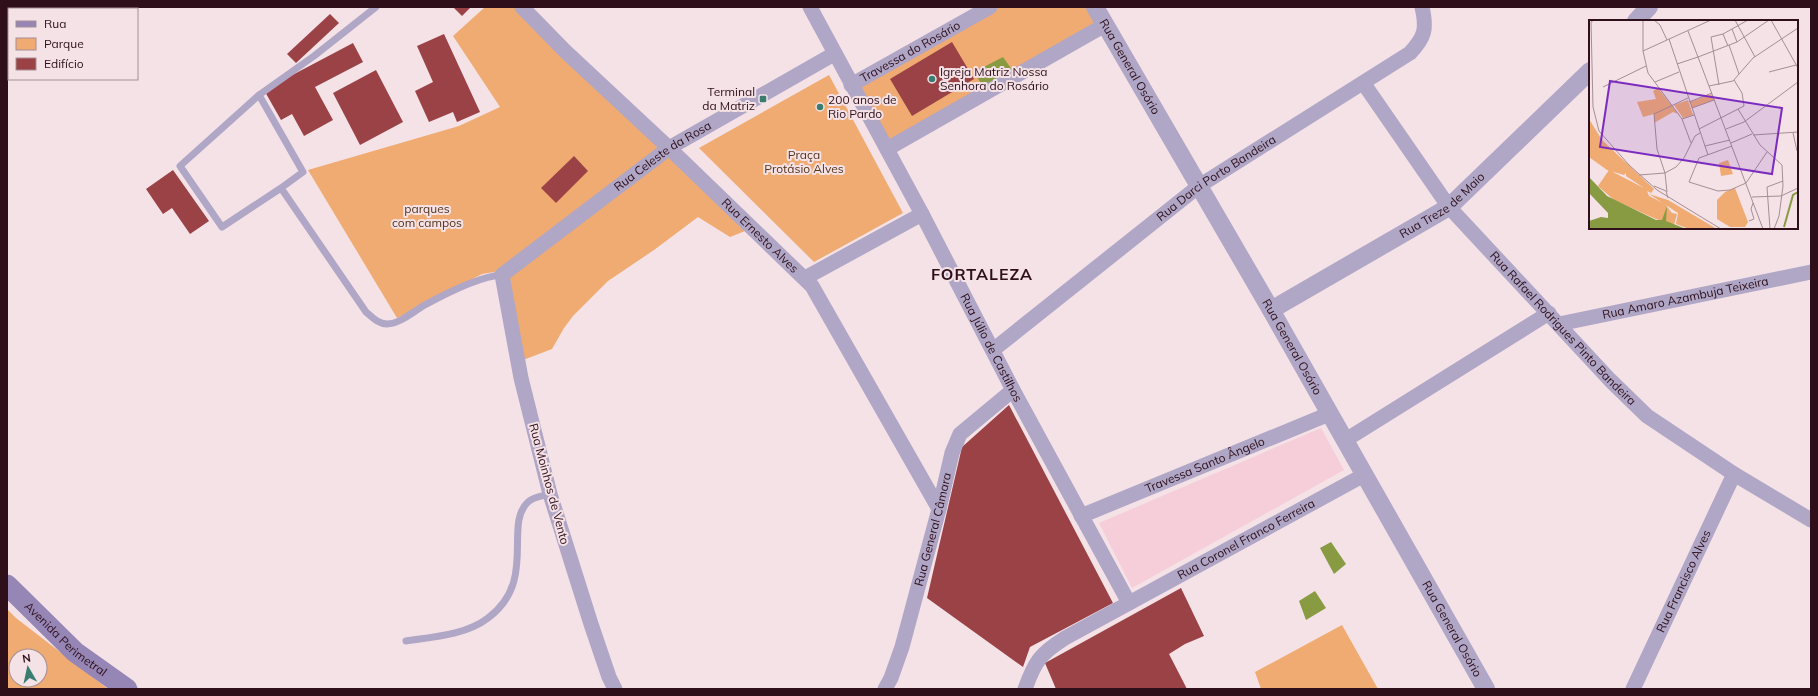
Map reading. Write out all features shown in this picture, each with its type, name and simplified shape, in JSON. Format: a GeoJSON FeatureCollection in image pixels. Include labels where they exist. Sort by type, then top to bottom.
{"type":"FeatureCollection","features":[{"type":"Feature","properties":{"kind":"main road","name":"Avenida Perimetral"},"geometry":{"type":"LineString","coordinates":[[7,585],[19,599],[75,652],[127,689]]}},
{"type":"Feature","properties":{"kind":"street","name":"Rua Ernesto Alves"},"geometry":{"type":"LineString","coordinates":[[522,7],[565,52],[669,148],[812,286],[939,509]]}},
{"type":"Feature","properties":{"kind":"street","name":"Rua Júlio de Castilhos"},"geometry":{"type":"LineString","coordinates":[[810,7],[834,54],[922,214],[1013,390],[1129,604]]}},
{"type":"Feature","properties":{"kind":"street","name":"Travessa do Rosário"},"geometry":{"type":"LineString","coordinates":[[851,85],[990,7]]}},
{"type":"Feature","properties":{"kind":"street","name":"Rua General Osório"},"geometry":{"type":"LineString","coordinates":[[1095,7],[1271,310],[1486,689]]}},
{"type":"Feature","properties":{"kind":"street","name":"Rua Darci Porto Bandeira"},"geometry":{"type":"LineString","coordinates":[[993,350],[1199,186],[1364,84],[1410,53],[1420,43],[1425,32],[1422,7]]}},
{"type":"Feature","properties":{"kind":"street"},"geometry":{"type":"LineString","coordinates":[[1637,20],[1649,7]]}},
{"type":"Feature","properties":{"kind":"street"},"geometry":{"type":"LineString","coordinates":[[887,149],[1105,25]]}},
{"type":"Feature","properties":{"kind":"street","name":"Rua Celeste da Rosa"},"geometry":{"type":"LineString","coordinates":[[502,274],[669,148],[834,54]]}},
{"type":"Feature","properties":{"kind":"street","name":"Rua Treze de Maio"},"geometry":{"type":"LineString","coordinates":[[1271,310],[1449,207],[1589,72]]}},
{"type":"Feature","properties":{"kind":"street","name":"Rua Rafael Rodrigues Pinto Bandeira"},"geometry":{"type":"LineString","coordinates":[[1364,84],[1449,207],[1610,380],[1647,416],[1734,474],[1811,520]]}},
{"type":"Feature","properties":{"kind":"street"},"geometry":{"type":"LineString","coordinates":[[805,278],[922,214]]}},
{"type":"Feature","properties":{"kind":"street","name":"Rua Amaro Azambuja Teixeira"},"geometry":{"type":"LineString","coordinates":[[1559,324],[1811,272]]}},
{"type":"Feature","properties":{"kind":"street","name":"Rua Moinhos de Vento"},"geometry":{"type":"LineString","coordinates":[[502,274],[521,378],[550,494],[588,617],[609,677],[615,689]]}},
{"type":"Feature","properties":{"kind":"street"},"geometry":{"type":"LineString","coordinates":[[1344,441],[1549,313]]}},
{"type":"Feature","properties":{"kind":"street","name":"Rua General Câmara"},"geometry":{"type":"LineString","coordinates":[[884,689],[891,678],[902,648],[939,509],[952,453],[960,434],[1013,390]]}},
{"type":"Feature","properties":{"kind":"street","name":"Travessa Santo Ângelo"},"geometry":{"type":"LineString","coordinates":[[1081,516],[1329,414]]}},
{"type":"Feature","properties":{"kind":"street","name":"Rua Francisco Alves"},"geometry":{"type":"LineString","coordinates":[[1634,689],[1734,474]]}},
{"type":"Feature","properties":{"kind":"street","name":"Rua Coronel Franco Ferreira"},"geometry":{"type":"LineString","coordinates":[[1026,689],[1036,662],[1046,650],[1065,638],[1364,475]]}},
{"type":"Feature","properties":{"kind":"lane"},"geometry":{"type":"LineString","coordinates":[[259,95],[304,172],[222,227],[180,166],[259,95],[314,56],[376,7]]}},
{"type":"Feature","properties":{"kind":"lane"},"geometry":{"type":"LineString","coordinates":[[281,188],[366,312],[376,321],[387,324],[397,321],[425,305],[488,276],[502,274]]}},
{"type":"Feature","properties":{"kind":"lane"},"geometry":{"type":"LineString","coordinates":[[406,641],[446,635],[470,628],[487,619],[500,608],[509,594],[516,577],[518,526],[521,511],[527,502],[535,497],[550,494]]}},
{"type":"Feature","properties":{"kind":"shaded area"},"geometry":{"type":"Polygon","coordinates":[[[1003,57],[1015,74],[985,90],[974,72],[1003,57]]]}},
{"type":"Feature","properties":{"kind":"shaded area"},"geometry":{"type":"Polygon","coordinates":[[[1321,428],[1344,470],[1132,588],[1099,523],[1321,428]]]}},
{"type":"Feature","properties":{"kind":"shaded area"},"geometry":{"type":"Polygon","coordinates":[[[1331,542],[1346,564],[1334,574],[1320,548],[1331,542]]]}},
{"type":"Feature","properties":{"kind":"shaded area"},"geometry":{"type":"Polygon","coordinates":[[[1315,591],[1326,608],[1306,620],[1299,601],[1315,591]]]}},
{"type":"Feature","properties":{"kind":"green space","name":"parques com campos"},"geometry":{"type":"Polygon","coordinates":[[[485,7],[518,7],[664,149],[500,271],[482,274],[397,318],[308,170],[459,126],[500,107],[453,36],[485,7]]]}},
{"type":"Feature","properties":{"kind":"green space"},"geometry":{"type":"Polygon","coordinates":[[[994,7],[1094,7],[1104,25],[887,147],[852,85],[994,7]]]}},
{"type":"Feature","properties":{"kind":"green space","name":"Praça Protásio Alves"},"geometry":{"type":"Polygon","coordinates":[[[829,75],[903,213],[814,262],[699,148],[829,75]]]}},
{"type":"Feature","properties":{"kind":"green space"},"geometry":{"type":"Polygon","coordinates":[[[669,150],[750,229],[730,237],[698,217],[654,250],[608,281],[573,316],[552,349],[518,362],[503,275],[669,150]]]}},
{"type":"Feature","properties":{"kind":"green space"},"geometry":{"type":"Polygon","coordinates":[[[7,609],[16,618],[108,689],[7,689],[7,609]]]}},
{"type":"Feature","properties":{"kind":"green space"},"geometry":{"type":"Polygon","coordinates":[[[1342,625],[1378,689],[1261,689],[1255,672],[1342,625]]]}},
{"type":"Feature","properties":{"kind":"building"},"geometry":{"type":"Polygon","coordinates":[[[453,7],[471,7],[462,16],[453,7]]]}},
{"type":"Feature","properties":{"kind":"building"},"geometry":{"type":"Polygon","coordinates":[[[330,14],[339,23],[296,63],[287,54],[330,14]]]}},
{"type":"Feature","properties":{"kind":"building"},"geometry":{"type":"Polygon","coordinates":[[[444,34],[480,112],[457,122],[453,112],[429,122],[415,91],[433,82],[417,46],[444,34]]]}},
{"type":"Feature","properties":{"kind":"building","name":"Igreja Matriz Nossa Senhora do Rosário"},"geometry":{"type":"Polygon","coordinates":[[[952,42],[974,79],[912,116],[890,79],[952,42]]]}},
{"type":"Feature","properties":{"kind":"building"},"geometry":{"type":"Polygon","coordinates":[[[353,43],[363,62],[315,87],[333,120],[304,136],[292,114],[281,120],[264,90],[353,43]]]}},
{"type":"Feature","properties":{"kind":"building"},"geometry":{"type":"Polygon","coordinates":[[[376,70],[403,122],[360,145],[333,93],[376,70]]]}},
{"type":"Feature","properties":{"kind":"building"},"geometry":{"type":"Polygon","coordinates":[[[574,156],[588,171],[556,203],[541,188],[574,156]]]}},
{"type":"Feature","properties":{"kind":"building"},"geometry":{"type":"Polygon","coordinates":[[[173,170],[209,221],[190,234],[172,208],[163,214],[146,189],[173,170]]]}},
{"type":"Feature","properties":{"kind":"building"},"geometry":{"type":"Polygon","coordinates":[[[1009,405],[1113,603],[1030,647],[1023,667],[927,598],[962,447],[1009,405]]]}},
{"type":"Feature","properties":{"kind":"building"},"geometry":{"type":"Polygon","coordinates":[[[1181,588],[1204,636],[1185,644],[1169,654],[1187,689],[1056,689],[1045,663],[1181,588]]]}},
{"type":"Feature","properties":{"kind":"place","name":"Igreja Matriz Nossa Senhora do Rosário"},"geometry":{"type":"Point","coordinates":[932,79]}},
{"type":"Feature","properties":{"kind":"place","name":"Terminal da Matriz"},"geometry":{"type":"Point","coordinates":[763,99]}},
{"type":"Feature","properties":{"kind":"place","name":"200 anos de Rio Pardo"},"geometry":{"type":"Point","coordinates":[820,107]}},
{"type":"Feature","properties":{"kind":"district","name":"FORTALEZA"},"geometry":{"type":"Point","coordinates":[982,274]}}]}
